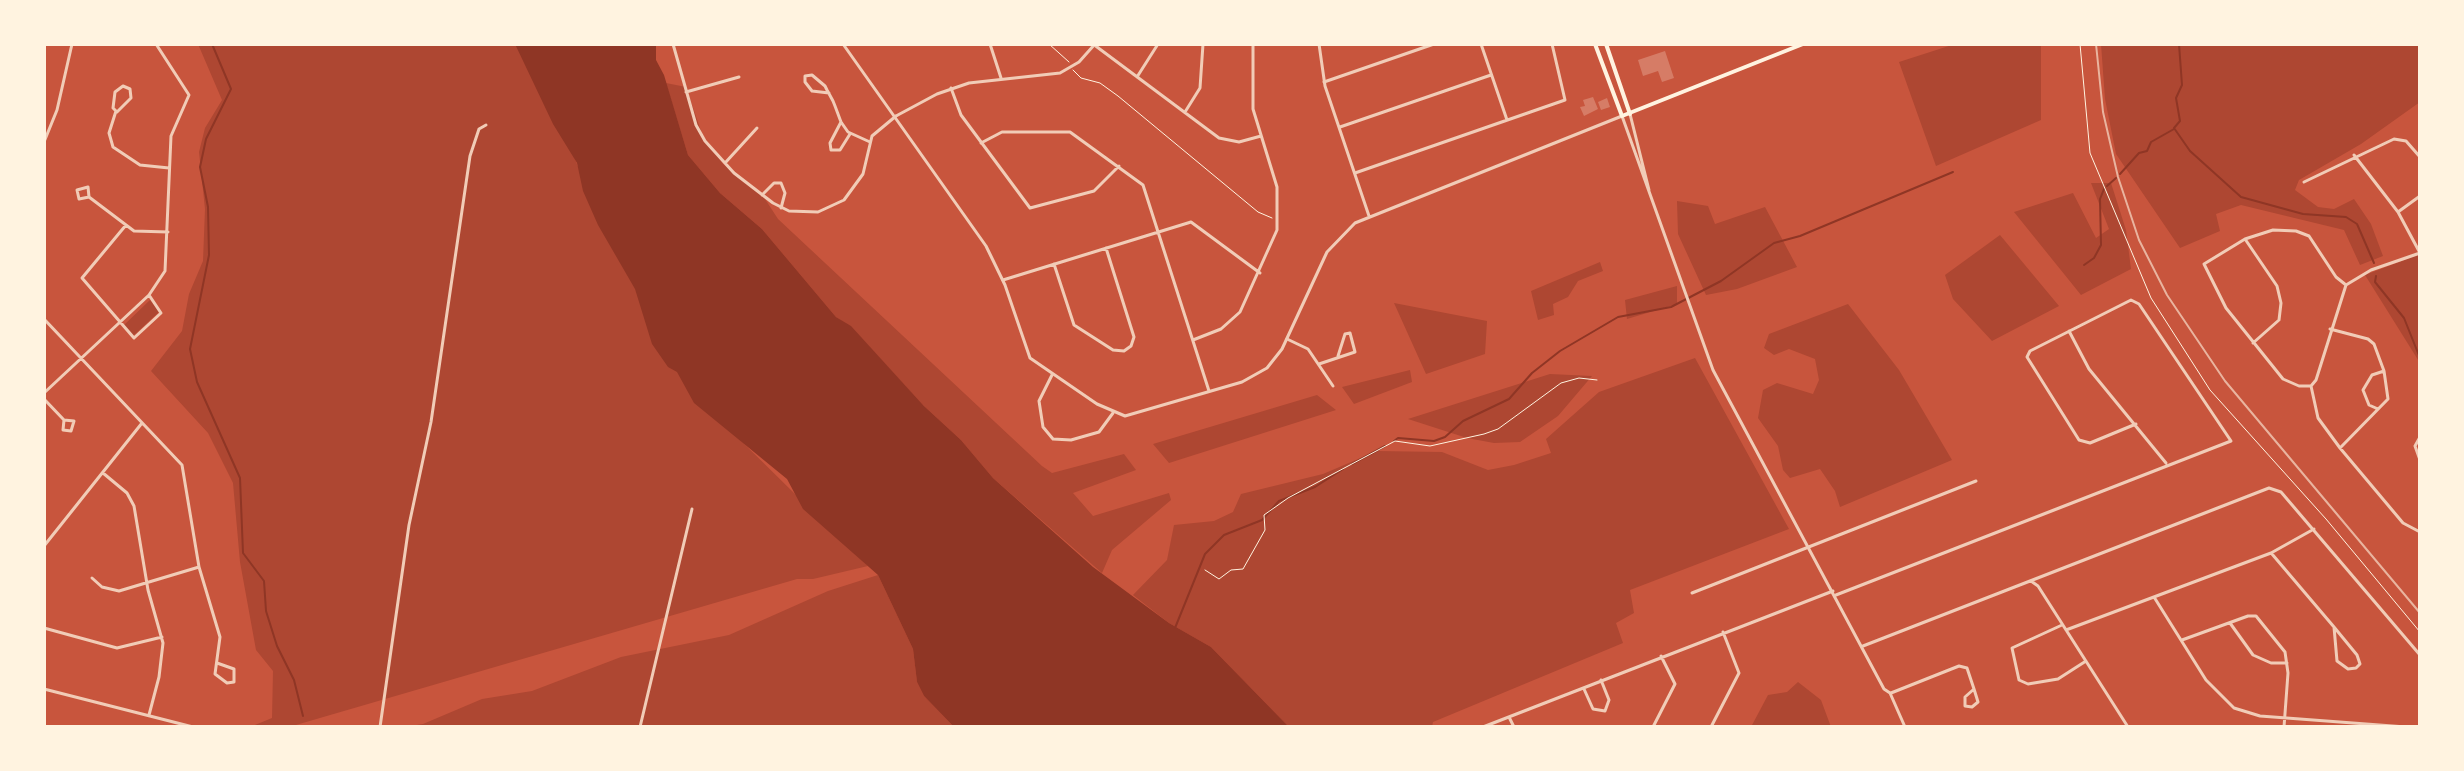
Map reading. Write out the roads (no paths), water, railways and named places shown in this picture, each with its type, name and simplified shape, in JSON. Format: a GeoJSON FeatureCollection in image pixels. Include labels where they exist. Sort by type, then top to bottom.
{"type":"FeatureCollection","features":[{"type":"Feature","properties":{"kind":"main road"},"geometry":{"type":"LineString","coordinates":[[1595,44],[1622,116],[1801,44]]}},
{"type":"Feature","properties":{"kind":"main road"},"geometry":{"type":"LineString","coordinates":[[1606,44],[1630,114]]}},
{"type":"Feature","properties":{"kind":"street"},"geometry":{"type":"LineString","coordinates":[[44,142],[57,110],[72,44]]}},
{"type":"Feature","properties":{"kind":"street"},"geometry":{"type":"LineString","coordinates":[[44,393],[149,295],[166,268],[171,132],[189,95],[156,44]]}},
{"type":"Feature","properties":{"kind":"street"},"geometry":{"type":"LineString","coordinates":[[673,44],[701,136],[724,164],[762,195],[781,208],[810,213],[840,203],[861,178],[876,130],[896,116],[951,88],[1001,79],[1043,77],[1071,67],[1094,44],[1223,140],[1243,142],[1261,136]]}},
{"type":"Feature","properties":{"kind":"street"},"geometry":{"type":"LineString","coordinates":[[843,44],[980,237],[1003,280],[1028,355],[1052,375],[1113,413],[1135,415],[1262,373],[1277,358],[1327,252],[1347,229],[1369,216],[1622,116],[1713,370],[1884,689],[1890,693],[1905,727]]}},
{"type":"Feature","properties":{"kind":"street"},"geometry":{"type":"LineString","coordinates":[[990,44],[1001,79]]}},
{"type":"Feature","properties":{"kind":"street"},"geometry":{"type":"LineString","coordinates":[[1137,77],[1158,44]]}},
{"type":"Feature","properties":{"kind":"street"},"geometry":{"type":"LineString","coordinates":[[1185,113],[1200,88],[1203,44]]}},
{"type":"Feature","properties":{"kind":"street"},"geometry":{"type":"LineString","coordinates":[[1193,340],[1221,329],[1236,317],[1260,273],[1279,219],[1277,187],[1252,100],[1253,44]]}},
{"type":"Feature","properties":{"kind":"street"},"geometry":{"type":"LineString","coordinates":[[1319,44],[1324,82],[1369,216]]}},
{"type":"Feature","properties":{"kind":"street"},"geometry":{"type":"LineString","coordinates":[[1324,82],[1434,44]]}},
{"type":"Feature","properties":{"kind":"street"},"geometry":{"type":"LineString","coordinates":[[1481,44],[1507,120]]}},
{"type":"Feature","properties":{"kind":"street"},"geometry":{"type":"LineString","coordinates":[[1354,173],[1566,99],[1552,44]]}},
{"type":"Feature","properties":{"kind":"street"},"geometry":{"type":"LineString","coordinates":[[829,93],[812,91],[805,83],[805,76],[812,75],[829,93],[841,122],[850,133],[870,142]]}},
{"type":"Feature","properties":{"kind":"street"},"geometry":{"type":"LineString","coordinates":[[1339,127],[1491,75]]}},
{"type":"Feature","properties":{"kind":"street"},"geometry":{"type":"LineString","coordinates":[[686,92],[739,77]]}},
{"type":"Feature","properties":{"kind":"street"},"geometry":{"type":"LineString","coordinates":[[116,111],[122,111],[131,98],[125,86],[115,92],[116,111],[109,137],[113,147],[140,165],[169,168]]}},
{"type":"Feature","properties":{"kind":"street"},"geometry":{"type":"LineString","coordinates":[[951,88],[959,111],[1025,204],[1032,209],[1094,191],[1119,166]]}},
{"type":"Feature","properties":{"kind":"street"},"geometry":{"type":"LineString","coordinates":[[1630,114],[1649,190]]}},
{"type":"Feature","properties":{"kind":"street"},"geometry":{"type":"LineString","coordinates":[[841,122],[830,143],[831,150],[840,150],[850,133]]}},
{"type":"Feature","properties":{"kind":"street"},"geometry":{"type":"LineString","coordinates":[[380,727],[409,525],[431,422],[470,156],[479,129],[486,125]]}},
{"type":"Feature","properties":{"kind":"street"},"geometry":{"type":"LineString","coordinates":[[724,164],[757,128]]}},
{"type":"Feature","properties":{"kind":"street"},"geometry":{"type":"LineString","coordinates":[[981,143],[1002,132],[1066,131],[1080,136],[1145,188],[1209,393]]}},
{"type":"Feature","properties":{"kind":"street"},"geometry":{"type":"LineString","coordinates":[[2304,182],[2323,175],[2354,155],[2394,139],[2406,141],[2420,157]]}},
{"type":"Feature","properties":{"kind":"street"},"geometry":{"type":"LineString","coordinates":[[2311,386],[2316,380],[2346,285],[2371,270],[2420,253],[2398,212],[2354,155]]}},
{"type":"Feature","properties":{"kind":"street"},"geometry":{"type":"LineString","coordinates":[[762,195],[774,182],[780,182],[785,193],[781,208]]}},
{"type":"Feature","properties":{"kind":"street"},"geometry":{"type":"LineString","coordinates":[[2398,212],[2420,196]]}},
{"type":"Feature","properties":{"kind":"street"},"geometry":{"type":"LineString","coordinates":[[89,197],[136,231],[168,232]]}},
{"type":"Feature","properties":{"kind":"street"},"geometry":{"type":"LineString","coordinates":[[1003,280],[1194,223],[1260,273]]}},
{"type":"Feature","properties":{"kind":"street"},"geometry":{"type":"LineString","coordinates":[[126,225],[82,278],[132,338],[138,337],[161,313],[149,295]]}},
{"type":"Feature","properties":{"kind":"street"},"geometry":{"type":"LineString","coordinates":[[44,226],[44,236]]}},
{"type":"Feature","properties":{"kind":"street"},"geometry":{"type":"LineString","coordinates":[[2311,386],[2299,386],[2283,379],[2253,343],[2204,270],[2204,264],[2213,255],[2245,239],[2273,230],[2309,236],[2336,277],[2346,285]]}},
{"type":"Feature","properties":{"kind":"street"},"geometry":{"type":"LineString","coordinates":[[2245,239],[2277,286],[2281,303],[2279,320],[2253,343]]}},
{"type":"Feature","properties":{"kind":"street"},"geometry":{"type":"LineString","coordinates":[[1054,264],[1074,325],[1113,350],[1124,351],[1131,346],[1134,337],[1106,248]]}},
{"type":"Feature","properties":{"kind":"street"},"geometry":{"type":"LineString","coordinates":[[1483,727],[1723,632],[1834,593],[2231,441],[2139,304],[2131,300],[2030,351],[2027,357],[2079,440],[2090,443],[2136,424]]}},
{"type":"Feature","properties":{"kind":"street"},"geometry":{"type":"LineString","coordinates":[[44,319],[184,469],[199,567],[220,637],[217,663],[217,677],[227,683],[234,682],[234,669],[217,663]]}},
{"type":"Feature","properties":{"kind":"street"},"geometry":{"type":"LineString","coordinates":[[2330,329],[2368,339],[2374,344],[2384,371],[2388,399],[2340,448]]}},
{"type":"Feature","properties":{"kind":"street"},"geometry":{"type":"LineString","coordinates":[[2069,331],[2089,369],[2167,464]]}},
{"type":"Feature","properties":{"kind":"street"},"geometry":{"type":"LineString","coordinates":[[1319,364],[1355,351],[1350,333],[1345,334],[1338,356]]}},
{"type":"Feature","properties":{"kind":"street"},"geometry":{"type":"LineString","coordinates":[[1287,339],[1307,348],[1333,386]]}},
{"type":"Feature","properties":{"kind":"street"},"geometry":{"type":"LineString","coordinates":[[2379,409],[2369,405],[2363,390],[2372,375],[2384,371]]}},
{"type":"Feature","properties":{"kind":"street"},"geometry":{"type":"LineString","coordinates":[[1052,375],[1039,401],[1043,427],[1053,439],[1071,440],[1099,432],[1113,413]]}},
{"type":"Feature","properties":{"kind":"street"},"geometry":{"type":"LineString","coordinates":[[2311,386],[2318,418],[2340,448],[2403,523],[2420,532]]}},
{"type":"Feature","properties":{"kind":"street"},"geometry":{"type":"LineString","coordinates":[[44,399],[64,420]]}},
{"type":"Feature","properties":{"kind":"street"},"geometry":{"type":"LineString","coordinates":[[44,546],[142,423]]}},
{"type":"Feature","properties":{"kind":"street"},"geometry":{"type":"LineString","coordinates":[[2420,437],[2415,446],[2420,460]]}},
{"type":"Feature","properties":{"kind":"street"},"geometry":{"type":"LineString","coordinates":[[103,473],[124,491],[134,506],[146,582],[162,637],[162,658],[149,715]]}},
{"type":"Feature","properties":{"kind":"street"},"geometry":{"type":"LineString","coordinates":[[1692,593],[1976,481]]}},
{"type":"Feature","properties":{"kind":"street"},"geometry":{"type":"LineString","coordinates":[[1863,646],[2269,488],[2281,492],[2420,655]]}},
{"type":"Feature","properties":{"kind":"street"},"geometry":{"type":"LineString","coordinates":[[640,727],[692,509]]}},
{"type":"Feature","properties":{"kind":"street"},"geometry":{"type":"LineString","coordinates":[[2066,630],[2271,553],[2314,529]]}},
{"type":"Feature","properties":{"kind":"street"},"geometry":{"type":"LineString","coordinates":[[2271,553],[2334,627],[2360,660],[2356,668],[2348,669],[2337,661],[2334,627]]}},
{"type":"Feature","properties":{"kind":"street"},"geometry":{"type":"LineString","coordinates":[[92,578],[100,586],[114,590],[199,567]]}},
{"type":"Feature","properties":{"kind":"street"},"geometry":{"type":"LineString","coordinates":[[2029,581],[2038,586],[2128,727]]}},
{"type":"Feature","properties":{"kind":"street"},"geometry":{"type":"LineString","coordinates":[[2154,597],[2223,701],[2253,715],[2406,727]]}},
{"type":"Feature","properties":{"kind":"street"},"geometry":{"type":"LineString","coordinates":[[2181,641],[2256,616],[2284,650],[2287,663],[2284,727]]}},
{"type":"Feature","properties":{"kind":"street"},"geometry":{"type":"LineString","coordinates":[[2230,623],[2243,645],[2256,657],[2271,663],[2287,663]]}},
{"type":"Feature","properties":{"kind":"street"},"geometry":{"type":"LineString","coordinates":[[2062,625],[2012,648],[2019,680],[2028,684],[2058,679],[2086,661]]}},
{"type":"Feature","properties":{"kind":"street"},"geometry":{"type":"LineString","coordinates":[[44,628],[117,648],[162,637]]}},
{"type":"Feature","properties":{"kind":"street"},"geometry":{"type":"LineString","coordinates":[[1711,727],[1739,673],[1723,632]]}},
{"type":"Feature","properties":{"kind":"street"},"geometry":{"type":"LineString","coordinates":[[1653,727],[1675,684],[1661,656]]}},
{"type":"Feature","properties":{"kind":"street"},"geometry":{"type":"LineString","coordinates":[[1890,693],[1959,666],[1967,668],[1974,689],[1978,704],[1965,706],[1965,697],[1974,689]]}},
{"type":"Feature","properties":{"kind":"street"},"geometry":{"type":"LineString","coordinates":[[1583,688],[1593,709],[1603,711],[1609,702],[1601,680]]}},
{"type":"Feature","properties":{"kind":"street"},"geometry":{"type":"LineString","coordinates":[[44,689],[193,727]]}},
{"type":"Feature","properties":{"kind":"street"},"geometry":{"type":"LineString","coordinates":[[1509,717],[1514,727]]}},
{"type":"Feature","properties":{"kind":"street"},"geometry":{"type":"LineString","coordinates":[[2333,727],[2334,720]]}},
{"type":"Feature","properties":{"kind":"waterway"},"geometry":{"type":"LineString","coordinates":[[212,44],[231,89],[206,139],[200,167],[208,207],[209,255],[190,349],[197,382],[240,478],[243,553],[264,581],[266,611],[277,646],[294,680],[303,716]]}},
{"type":"Feature","properties":{"kind":"waterway"},"geometry":{"type":"LineString","coordinates":[[2179,44],[2182,85],[2176,98],[2180,121],[2174,128],[2190,151],[2241,197],[2303,214],[2346,217],[2357,224],[2374,263]]}},
{"type":"Feature","properties":{"kind":"waterway"},"geometry":{"type":"LineString","coordinates":[[2120,174],[2139,153],[2147,151],[2151,142],[2174,129]]}},
{"type":"Feature","properties":{"kind":"waterway"},"geometry":{"type":"LineString","coordinates":[[1394,441],[1398,438],[1434,441],[1445,437],[1463,421],[1509,399],[1532,373],[1560,351],[1618,317],[1671,307],[1721,281],[1774,243],[1800,236],[1953,172]]}},
{"type":"Feature","properties":{"kind":"waterway"},"geometry":{"type":"LineString","coordinates":[[2107,186],[2116,178]]}},
{"type":"Feature","properties":{"kind":"waterway"},"geometry":{"type":"LineString","coordinates":[[2084,265],[2094,258],[2101,245],[2100,199],[2104,189]]}},
{"type":"Feature","properties":{"kind":"waterway"},"geometry":{"type":"LineString","coordinates":[[2376,276],[2375,282],[2404,318],[2420,358]]}},
{"type":"Feature","properties":{"kind":"waterway"},"geometry":{"type":"LineString","coordinates":[[1352,464],[1385,446]]}},
{"type":"Feature","properties":{"kind":"waterway"},"geometry":{"type":"LineString","coordinates":[[1175,628],[1205,554],[1224,535],[1262,520],[1279,501],[1315,487],[1343,469]]}},
{"type":"Feature","properties":{"kind":"railway"},"geometry":{"type":"LineString","coordinates":[[2096,44],[2103,112],[2118,177],[2139,240],[2167,295],[2225,381],[2420,613]]}}]}
